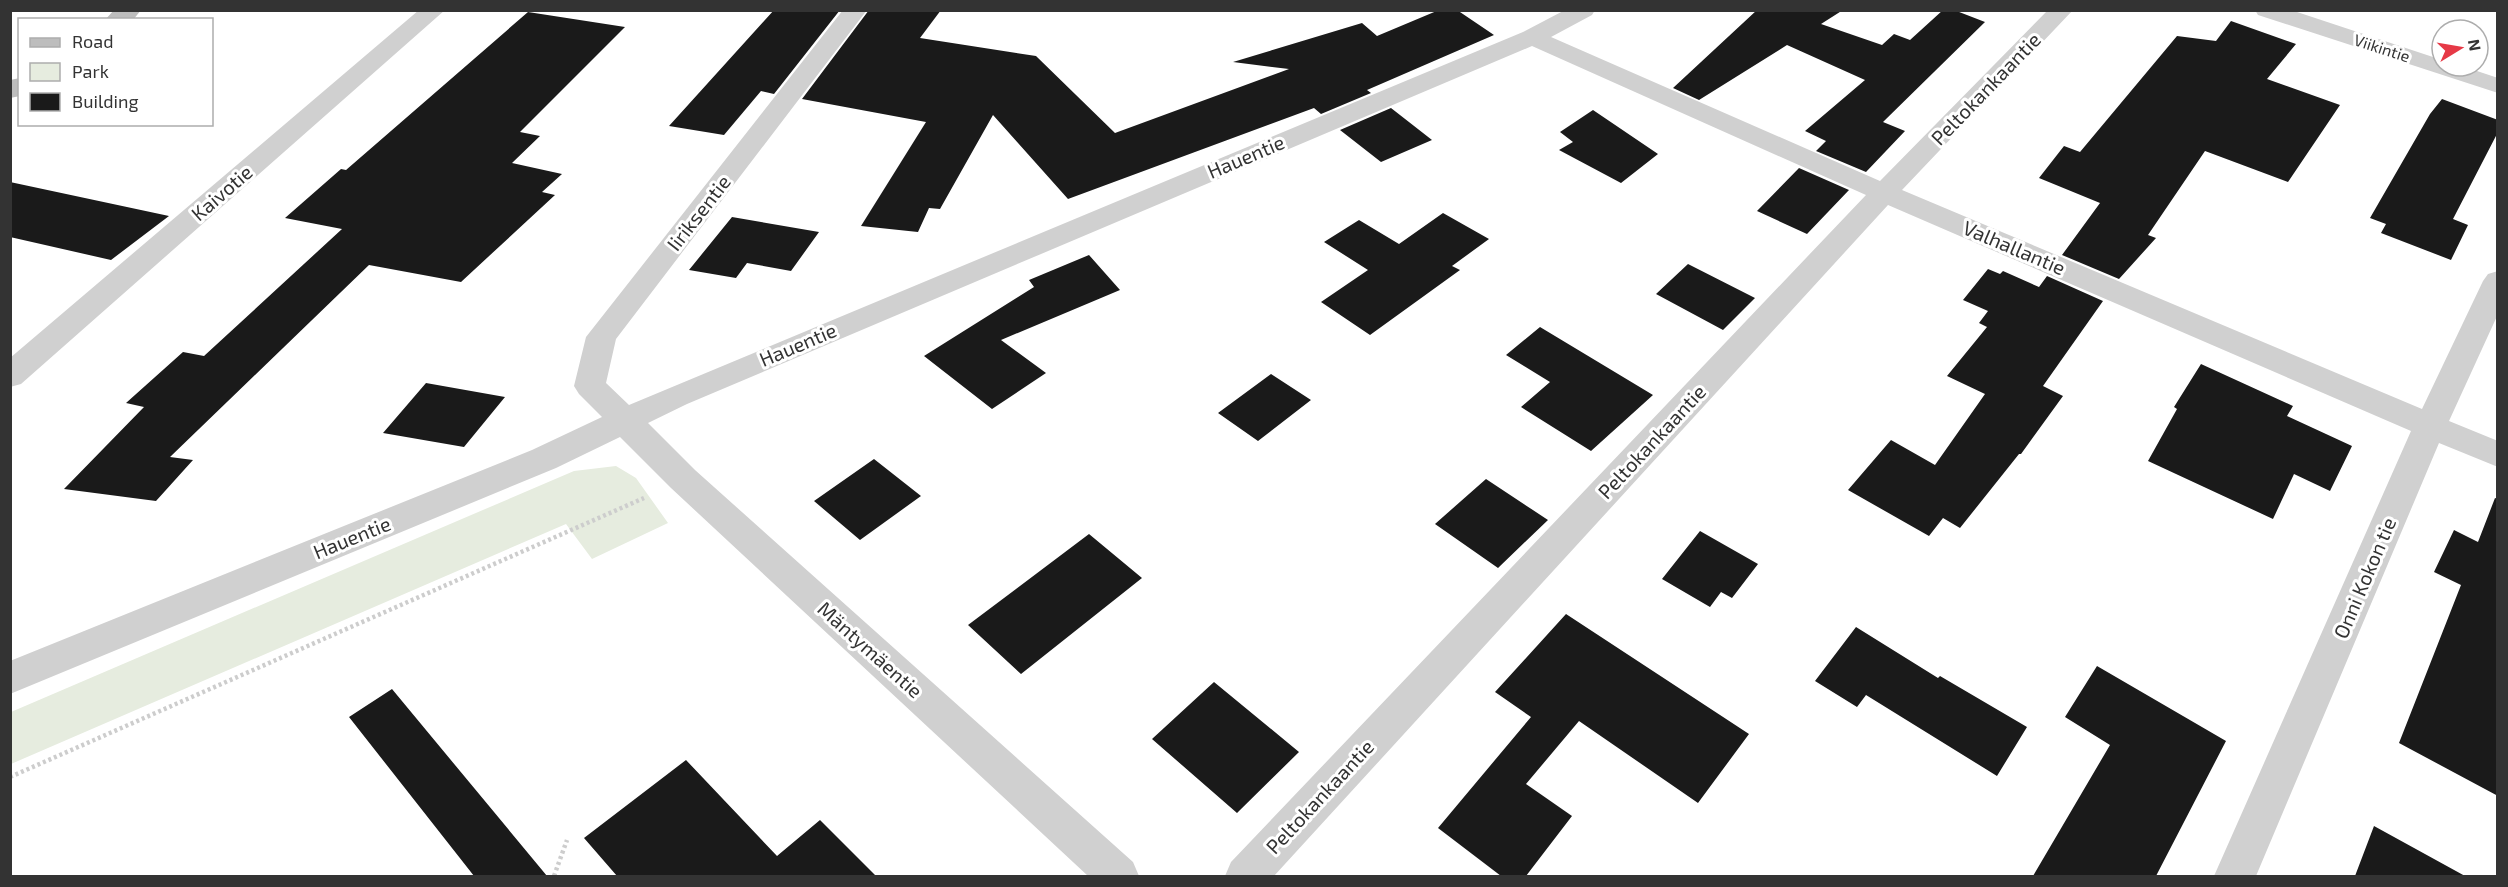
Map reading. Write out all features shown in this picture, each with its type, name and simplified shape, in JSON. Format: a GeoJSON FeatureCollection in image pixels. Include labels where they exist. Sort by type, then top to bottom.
{"type":"FeatureCollection","features":[{"type":"Feature","properties":{"kind":"street","name":"Kaivotie"},"geometry":{"type":"LineString","coordinates":[[10,376],[434,10]]}},
{"type":"Feature","properties":{"kind":"street","name":"Iiriksentie"},"geometry":{"type":"LineString","coordinates":[[623,421],[590,386],[601,337],[856,10]]}},
{"type":"Feature","properties":{"kind":"street","name":"Hauentie"},"geometry":{"type":"LineString","coordinates":[[10,678],[544,459],[687,391],[1532,37],[1584,10]]}},
{"type":"Feature","properties":{"kind":"street","name":"Peltokankaantie"},"geometry":{"type":"LineString","coordinates":[[1246,876],[1884,193],[2062,10]]}},
{"type":"Feature","properties":{"kind":"street","name":"Viikintie"},"geometry":{"type":"LineString","coordinates":[[2266,10],[2498,86]]}},
{"type":"Feature","properties":{"kind":"street","name":"Valhallantie"},"geometry":{"type":"LineString","coordinates":[[1532,37],[1884,193],[2498,455]]}},
{"type":"Feature","properties":{"kind":"street","name":"Onni Kokon tie"},"geometry":{"type":"LineString","coordinates":[[2235,876],[2430,426],[2498,281]]}},
{"type":"Feature","properties":{"kind":"street","name":"Mäntymäentie"},"geometry":{"type":"LineString","coordinates":[[623,421],[683,480],[1118,876]]}},
{"type":"Feature","properties":{"kind":"path"},"geometry":{"type":"LineString","coordinates":[[10,777],[683,480]]}},
{"type":"Feature","properties":{"kind":"path"},"geometry":{"type":"LineString","coordinates":[[554,876],[567,840]]}},
{"type":"Feature","properties":{"kind":"green space"},"geometry":{"type":"Polygon","coordinates":[[[616,466],[636,478],[668,523],[592,559],[566,524],[11,764],[11,712],[574,471],[616,466]]]}},
{"type":"Feature","properties":{"kind":"building"},"geometry":{"type":"Polygon","coordinates":[[[774,10],[840,10],[774,94],[761,91],[724,135],[669,126],[774,10]]]}},
{"type":"Feature","properties":{"kind":"building"},"geometry":{"type":"Polygon","coordinates":[[[869,10],[941,10],[920,38],[1036,56],[1115,133],[1289,69],[1233,62],[1362,23],[1377,36],[1439,10],[1457,10],[1494,35],[1367,90],[1371,93],[1321,114],[1314,108],[1068,199],[993,115],[940,209],[929,208],[918,232],[861,226],[926,122],[802,99],[869,10]]]}},
{"type":"Feature","properties":{"kind":"building"},"geometry":{"type":"Polygon","coordinates":[[[1757,10],[1843,10],[1821,24],[1882,45],[1894,34],[1910,40],[1943,10],[1954,10],[1985,22],[1883,122],[1905,131],[1866,172],[1816,151],[1826,141],[1805,131],[1865,80],[1787,45],[1699,100],[1673,88],[1757,10]]]}},
{"type":"Feature","properties":{"kind":"building"},"geometry":{"type":"Polygon","coordinates":[[[528,12],[625,27],[520,132],[540,136],[512,163],[562,174],[542,192],[555,195],[461,282],[369,265],[170,457],[193,460],[156,501],[64,489],[144,407],[126,403],[183,352],[204,356],[342,229],[285,218],[341,169],[346,170],[528,12]]]}},
{"type":"Feature","properties":{"kind":"building"},"geometry":{"type":"Polygon","coordinates":[[[2231,21],[2296,44],[2267,79],[2340,105],[2288,182],[2205,151],[2148,235],[2156,238],[2119,279],[2062,255],[2100,203],[2039,178],[2064,146],[2080,152],[2177,36],[2216,41],[2231,21]]]}},
{"type":"Feature","properties":{"kind":"building"},"geometry":{"type":"Polygon","coordinates":[[[2442,99],[2498,120],[2498,132],[2453,219],[2468,225],[2451,260],[2381,233],[2386,224],[2370,218],[2430,114],[2442,99]]]}},
{"type":"Feature","properties":{"kind":"building"},"geometry":{"type":"Polygon","coordinates":[[[1391,108],[1432,140],[1381,162],[1340,130],[1391,108]]]}},
{"type":"Feature","properties":{"kind":"building"},"geometry":{"type":"Polygon","coordinates":[[[1593,110],[1658,154],[1621,183],[1559,150],[1573,142],[1560,132],[1593,110]]]}},
{"type":"Feature","properties":{"kind":"building"},"geometry":{"type":"Polygon","coordinates":[[[1799,168],[1849,190],[1807,234],[1757,211],[1799,168]]]}},
{"type":"Feature","properties":{"kind":"building"},"geometry":{"type":"Polygon","coordinates":[[[10,182],[169,216],[111,260],[10,237],[10,182]]]}},
{"type":"Feature","properties":{"kind":"building"},"geometry":{"type":"Polygon","coordinates":[[[1443,213],[1489,239],[1452,266],[1460,270],[1370,335],[1321,302],[1368,270],[1324,242],[1359,220],[1399,244],[1443,213]]]}},
{"type":"Feature","properties":{"kind":"building"},"geometry":{"type":"Polygon","coordinates":[[[732,217],[819,232],[791,271],[747,263],[736,278],[689,270],[732,217]]]}},
{"type":"Feature","properties":{"kind":"building"},"geometry":{"type":"Polygon","coordinates":[[[1089,255],[1120,290],[1001,340],[1046,373],[992,409],[924,356],[1034,287],[1029,280],[1089,255]]]}},
{"type":"Feature","properties":{"kind":"building"},"geometry":{"type":"Polygon","coordinates":[[[1688,264],[1755,298],[1723,330],[1656,294],[1688,264]]]}},
{"type":"Feature","properties":{"kind":"building"},"geometry":{"type":"Polygon","coordinates":[[[1988,269],[2000,274],[2003,271],[2039,287],[2047,276],[2103,301],[2043,386],[2063,396],[2021,454],[1960,528],[1943,518],[1929,536],[1848,490],[1891,440],[1935,465],[1985,394],[1947,376],[1987,327],[1979,323],[1988,311],[1963,300],[1988,269]]]}},
{"type":"Feature","properties":{"kind":"building"},"geometry":{"type":"Polygon","coordinates":[[[1540,327],[1653,395],[1591,451],[1521,407],[1550,382],[1506,355],[1540,327]]]}},
{"type":"Feature","properties":{"kind":"building"},"geometry":{"type":"Polygon","coordinates":[[[2201,364],[2293,406],[2287,416],[2352,446],[2330,491],[2294,474],[2273,519],[2148,461],[2177,409],[2174,407],[2201,364]]]}},
{"type":"Feature","properties":{"kind":"building"},"geometry":{"type":"Polygon","coordinates":[[[1271,374],[1311,400],[1258,441],[1218,413],[1271,374]]]}},
{"type":"Feature","properties":{"kind":"building"},"geometry":{"type":"Polygon","coordinates":[[[426,383],[505,397],[464,447],[383,433],[426,383]]]}},
{"type":"Feature","properties":{"kind":"building"},"geometry":{"type":"Polygon","coordinates":[[[874,459],[921,496],[860,540],[814,501],[874,459]]]}},
{"type":"Feature","properties":{"kind":"building"},"geometry":{"type":"Polygon","coordinates":[[[1486,479],[1548,520],[1498,568],[1435,524],[1486,479]]]}},
{"type":"Feature","properties":{"kind":"building"},"geometry":{"type":"Polygon","coordinates":[[[2495,498],[2498,499],[2498,796],[2399,743],[2461,585],[2434,572],[2454,530],[2478,542],[2495,498]]]}},
{"type":"Feature","properties":{"kind":"building"},"geometry":{"type":"Polygon","coordinates":[[[1700,531],[1758,564],[1732,598],[1721,592],[1710,607],[1662,579],[1700,531]]]}},
{"type":"Feature","properties":{"kind":"building"},"geometry":{"type":"Polygon","coordinates":[[[1089,534],[1142,578],[1021,674],[968,625],[1089,534]]]}},
{"type":"Feature","properties":{"kind":"building"},"geometry":{"type":"Polygon","coordinates":[[[1566,614],[1749,734],[1698,803],[1579,721],[1526,784],[1572,816],[1526,876],[1501,876],[1438,828],[1531,717],[1495,692],[1566,614]]]}},
{"type":"Feature","properties":{"kind":"building"},"geometry":{"type":"Polygon","coordinates":[[[1856,627],[1938,678],[1940,676],[2027,727],[1997,776],[1866,695],[1857,707],[1815,681],[1856,627]]]}},
{"type":"Feature","properties":{"kind":"building"},"geometry":{"type":"Polygon","coordinates":[[[2097,666],[2226,741],[2156,876],[2033,876],[2110,745],[2065,717],[2097,666]]]}},
{"type":"Feature","properties":{"kind":"building"},"geometry":{"type":"Polygon","coordinates":[[[1214,682],[1299,752],[1237,813],[1152,739],[1214,682]]]}},
{"type":"Feature","properties":{"kind":"building"},"geometry":{"type":"Polygon","coordinates":[[[392,689],[547,876],[474,876],[349,717],[392,689]]]}},
{"type":"Feature","properties":{"kind":"building"},"geometry":{"type":"Polygon","coordinates":[[[686,760],[777,856],[820,820],[876,876],[617,876],[584,838],[686,760]]]}},
{"type":"Feature","properties":{"kind":"building"},"geometry":{"type":"Polygon","coordinates":[[[2374,826],[2465,876],[2355,876],[2374,826]]]}}]}
